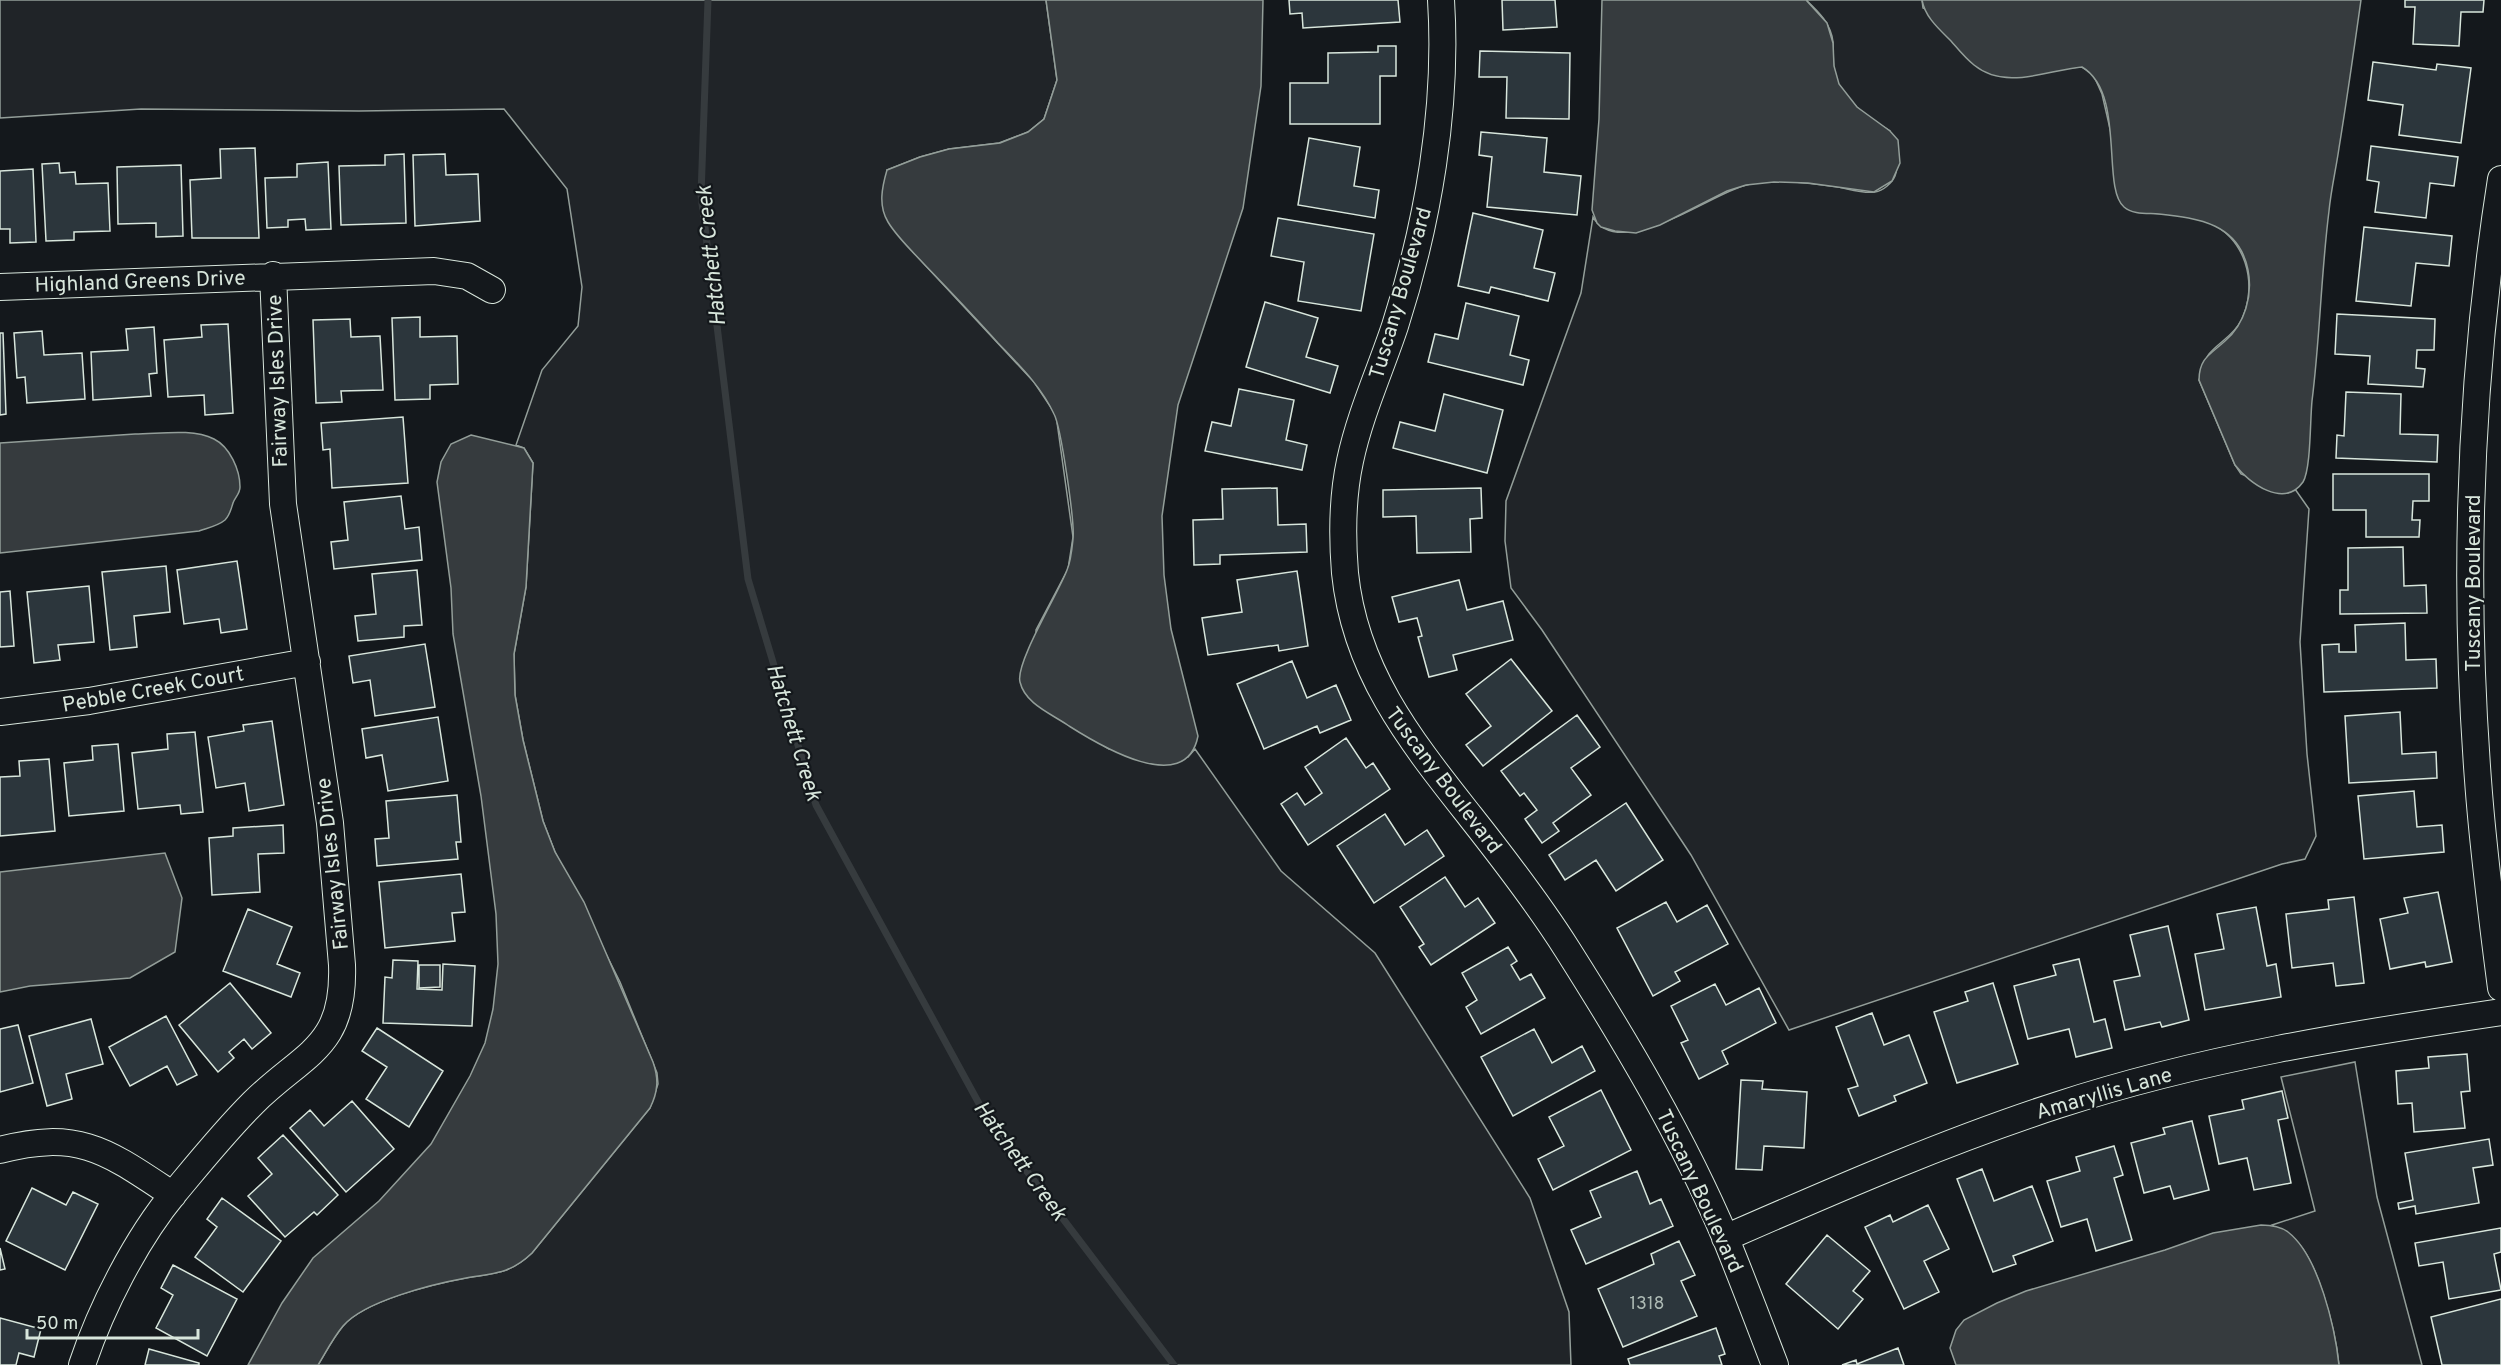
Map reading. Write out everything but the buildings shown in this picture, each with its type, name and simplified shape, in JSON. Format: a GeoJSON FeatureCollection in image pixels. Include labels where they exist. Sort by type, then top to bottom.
{"type":"FeatureCollection","features":[{"type":"Feature","properties":{"kind":"street","name":"Tuscany Boulevard"},"geometry":{"type":"LineString","coordinates":[[1441,0],[1442,64],[1422,222],[1395,326],[1359,428],[1350,462],[1342,535],[1352,617],[1365,658],[1386,703],[1412,742],[1492,844],[1565,946],[1639,1067],[1669,1122],[1725,1238],[1775,1365]]}},
{"type":"Feature","properties":{"kind":"street","name":"Tuscany Boulevard"},"geometry":{"type":"LineString","coordinates":[[2501,179],[2487,285],[2478,398],[2471,530],[2470,616],[2478,781],[2501,988]]}},
{"type":"Feature","properties":{"kind":"street","name":"Highland Greens Drive"},"geometry":{"type":"LineString","coordinates":[[0,287],[273,275],[434,271],[467,276],[492,290]]}},
{"type":"Feature","properties":{"kind":"street","name":"Fairway Isles Drive"},"geometry":{"type":"LineString","coordinates":[[82,1365],[103,1309],[120,1277],[173,1194],[255,1101],[313,1053],[333,1025],[340,1007],[343,987],[335,869],[284,504],[273,275]]}},
{"type":"Feature","properties":{"kind":"street","name":"Pebble Creek Court"},"geometry":{"type":"LineString","coordinates":[[0,712],[89,701],[307,662]]}},
{"type":"Feature","properties":{"kind":"street","name":"Amaryllis Lane"},"geometry":{"type":"LineString","coordinates":[[1725,1238],[1930,1149],[2059,1105],[2185,1069],[2302,1044],[2501,1011]]}},
{"type":"Feature","properties":{"kind":"street"},"geometry":{"type":"LineString","coordinates":[[0,1150],[49,1142],[70,1143],[93,1148],[114,1156],[173,1194]]}},
{"type":"Feature","properties":{"kind":"shaded area"},"geometry":{"type":"Polygon","coordinates":[[[0,0],[1046,0],[1057,80],[1044,119],[1028,132],[999,143],[949,149],[887,170],[913,252],[1034,382],[1056,415],[1073,537],[1068,569],[1036,630],[1039,706],[1109,749],[1188,757],[1195,749],[1281,871],[1375,953],[1530,1198],[1569,1312],[1571,1365],[318,1365],[343,1326],[366,1309],[418,1289],[502,1272],[524,1260],[650,1108],[658,1084],[657,1073],[620,982],[555,852],[543,821],[523,740],[515,695],[514,654],[526,587],[533,463],[524,448],[516,445],[542,370],[578,326],[582,287],[567,189],[504,109],[359,111],[141,109],[0,118],[0,0]]]}},
{"type":"Feature","properties":{"kind":"shaded area"},"geometry":{"type":"Polygon","coordinates":[[[1046,0],[1263,0],[1261,86],[1243,208],[1178,405],[1162,516],[1164,575],[1171,629],[1198,736],[1190,754],[1177,763],[1160,765],[1120,754],[1040,708],[1023,690],[1020,673],[1024,660],[1062,580],[1072,551],[1070,496],[1057,422],[1043,394],[1029,376],[900,238],[888,222],[883,210],[882,190],[887,170],[949,149],[1000,143],[1028,132],[1044,119],[1057,80],[1046,0]]]}},
{"type":"Feature","properties":{"kind":"shaded area"},"geometry":{"type":"Polygon","coordinates":[[[1602,0],[1806,0],[1827,23],[1833,43],[1834,66],[1839,84],[1857,107],[1890,131],[1898,140],[1900,163],[1892,181],[1874,192],[1808,183],[1774,182],[1746,185],[1727,191],[1660,225],[1636,233],[1601,227],[1592,210],[1599,119],[1602,0]]]}},
{"type":"Feature","properties":{"kind":"shaded area"},"geometry":{"type":"Polygon","coordinates":[[[1806,0],[1922,0],[1923,8],[2071,68],[2082,67],[2093,74],[2102,94],[2111,133],[2114,169],[2136,212],[2197,218],[2219,228],[2239,249],[2248,277],[2249,292],[2246,307],[2238,326],[2207,357],[2199,380],[2235,465],[2241,474],[2288,493],[2295,489],[2309,509],[2300,642],[2307,754],[2316,836],[2305,859],[2282,864],[1789,1030],[1691,855],[1542,630],[1511,588],[1505,541],[1506,501],[1581,293],[1593,217],[1606,229],[1623,232],[1665,222],[1728,192],[1754,183],[1778,181],[1871,192],[1884,188],[1894,179],[1897,166],[1890,131],[1865,114],[1844,92],[1835,75],[1830,30],[1820,14],[1806,0]]]}},
{"type":"Feature","properties":{"kind":"shaded area"},"geometry":{"type":"Polygon","coordinates":[[[1922,0],[2361,0],[2330,203],[2308,467],[2303,482],[2295,490],[2277,493],[2267,490],[2241,472],[2235,465],[2199,380],[2204,361],[2232,334],[2246,308],[2249,289],[2248,270],[2236,242],[2215,226],[2202,221],[2136,212],[2124,207],[2117,197],[2114,181],[2109,118],[2104,97],[2095,80],[2082,67],[2013,78],[1986,73],[1974,65],[1937,27],[1926,12],[1922,0]]]}},
{"type":"Feature","properties":{"kind":"shaded area"},"geometry":{"type":"Polygon","coordinates":[[[175,432],[196,434],[214,439],[225,447],[236,466],[240,487],[225,520],[199,531],[0,553],[0,443],[175,432]]]}},
{"type":"Feature","properties":{"kind":"shaded area"},"geometry":{"type":"Polygon","coordinates":[[[471,435],[524,448],[533,463],[526,587],[514,654],[515,695],[523,740],[543,821],[555,852],[584,902],[653,1062],[657,1080],[655,1096],[650,1108],[524,1260],[509,1269],[418,1289],[366,1309],[343,1326],[318,1365],[248,1365],[282,1303],[313,1258],[379,1201],[431,1144],[470,1076],[485,1043],[493,1009],[498,964],[496,914],[481,796],[453,634],[451,588],[437,482],[441,462],[451,444],[471,435]]]}},
{"type":"Feature","properties":{"kind":"shaded area"},"geometry":{"type":"Polygon","coordinates":[[[165,853],[182,898],[175,952],[130,978],[30,986],[0,992],[0,872],[165,853]]]}},
{"type":"Feature","properties":{"kind":"shaded area"},"geometry":{"type":"Polygon","coordinates":[[[2355,1062],[2377,1197],[2422,1365],[2339,1365],[2330,1316],[2310,1261],[2292,1237],[2272,1225],[2315,1211],[2281,1077],[2355,1062]]]}},
{"type":"Feature","properties":{"kind":"shaded area"},"geometry":{"type":"Polygon","coordinates":[[[2261,1225],[2275,1226],[2288,1232],[2299,1243],[2308,1258],[2324,1294],[2334,1332],[2339,1365],[1956,1365],[1950,1348],[1956,1330],[1964,1320],[1997,1303],[2026,1291],[2165,1250],[2213,1233],[2261,1225]]]}},
{"type":"Feature","properties":{"kind":"waterway","name":"Hatchett Creek"},"geometry":{"type":"LineString","coordinates":[[708,0],[701,195],[748,579],[816,805],[988,1120],[1174,1365]]}}]}
